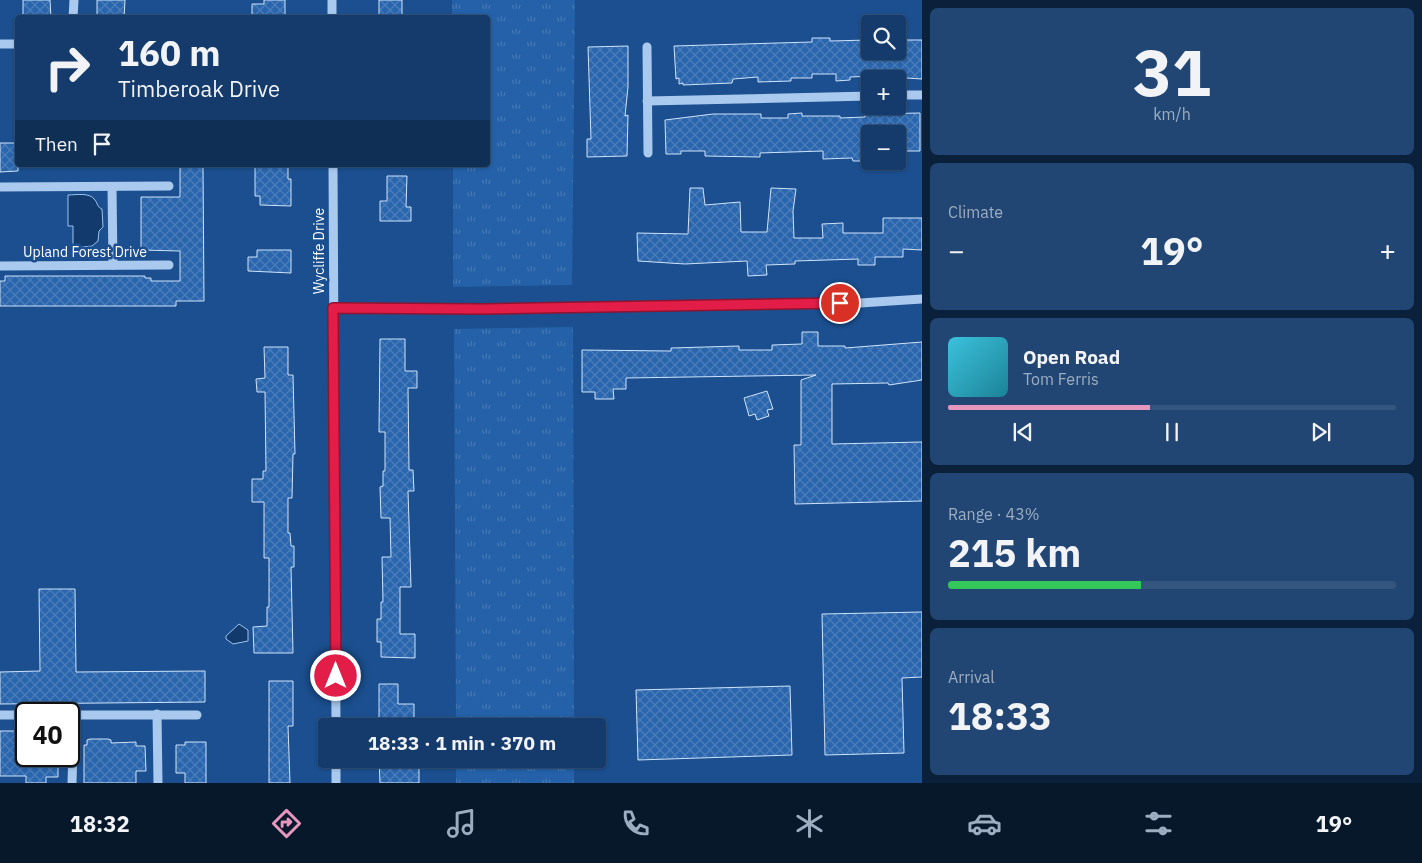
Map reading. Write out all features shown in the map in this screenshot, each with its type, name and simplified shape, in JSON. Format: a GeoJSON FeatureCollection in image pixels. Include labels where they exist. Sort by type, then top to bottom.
{"type":"FeatureCollection","features":[{"type":"Feature","properties":{"kind":"street"},"geometry":{"type":"LineString","coordinates":[[74,0],[74,15]]}},
{"type":"Feature","properties":{"kind":"street"},"geometry":{"type":"LineString","coordinates":[[332,0],[332,15]]}},
{"type":"Feature","properties":{"kind":"street"},"geometry":{"type":"LineString","coordinates":[[0,44],[15,44]]}},
{"type":"Feature","properties":{"kind":"street"},"geometry":{"type":"LineString","coordinates":[[648,47],[648,153]]}},
{"type":"Feature","properties":{"kind":"street"},"geometry":{"type":"LineString","coordinates":[[906,96],[922,95]]}},
{"type":"Feature","properties":{"kind":"street"},"geometry":{"type":"LineString","coordinates":[[648,101],[861,96]]}},
{"type":"Feature","properties":{"kind":"street","name":"Wycliffe Drive"},"geometry":{"type":"LineString","coordinates":[[333,167],[336,718]]}},
{"type":"Feature","properties":{"kind":"street"},"geometry":{"type":"LineString","coordinates":[[0,187],[169,186]]}},
{"type":"Feature","properties":{"kind":"street"},"geometry":{"type":"LineString","coordinates":[[112,187],[113,265]]}},
{"type":"Feature","properties":{"kind":"street","name":"Upland Forest Drive"},"geometry":{"type":"LineString","coordinates":[[0,266],[169,265]]}},
{"type":"Feature","properties":{"kind":"street"},"geometry":{"type":"LineString","coordinates":[[333,308],[504,309],[860,303],[922,299]]}},
{"type":"Feature","properties":{"kind":"street"},"geometry":{"type":"LineString","coordinates":[[157,714],[158,783]]}},
{"type":"Feature","properties":{"kind":"street"},"geometry":{"type":"LineString","coordinates":[[0,715],[15,715]]}},
{"type":"Feature","properties":{"kind":"street"},"geometry":{"type":"LineString","coordinates":[[80,715],[197,715]]}},
{"type":"Feature","properties":{"kind":"street"},"geometry":{"type":"LineString","coordinates":[[72,767],[72,783]]}},
{"type":"Feature","properties":{"kind":"street"},"geometry":{"type":"LineString","coordinates":[[336,768],[336,783]]}},
{"type":"Feature","properties":{"kind":"green space"},"geometry":{"type":"Polygon","coordinates":[[[452,0],[575,0],[572,285],[453,287],[453,167],[490,167],[490,15],[452,15],[452,0]]]}},
{"type":"Feature","properties":{"kind":"green space"},"geometry":{"type":"Polygon","coordinates":[[[573,327],[574,718],[456,718],[454,329],[573,327]]]}},
{"type":"Feature","properties":{"kind":"green space"},"geometry":{"type":"Polygon","coordinates":[[[456,768],[574,768],[574,783],[456,783],[456,768]]]}},
{"type":"Feature","properties":{"kind":"shaded area"},"geometry":{"type":"Polygon","coordinates":[[[83,194],[93,197],[102,209],[103,227],[99,231],[98,241],[92,246],[73,248],[73,226],[68,226],[68,195],[83,194]]]}},
{"type":"Feature","properties":{"kind":"shaded area"},"geometry":{"type":"Polygon","coordinates":[[[239,624],[248,630],[248,641],[233,644],[226,639],[226,636],[239,624]]]}},
{"type":"Feature","properties":{"kind":"building"},"geometry":{"type":"Polygon","coordinates":[[[23,0],[50,0],[51,15],[23,15],[23,0]]]}},
{"type":"Feature","properties":{"kind":"building"},"geometry":{"type":"Polygon","coordinates":[[[97,0],[125,0],[124,15],[97,15],[97,0]]]}},
{"type":"Feature","properties":{"kind":"building"},"geometry":{"type":"Polygon","coordinates":[[[264,0],[285,0],[285,15],[252,15],[252,4],[264,4],[264,0]]]}},
{"type":"Feature","properties":{"kind":"building"},"geometry":{"type":"Polygon","coordinates":[[[379,0],[402,0],[402,15],[379,15],[379,0]]]}},
{"type":"Feature","properties":{"kind":"building"},"geometry":{"type":"Polygon","coordinates":[[[812,38],[830,38],[830,41],[861,40],[861,60],[906,60],[906,40],[922,40],[922,79],[906,78],[906,70],[861,70],[861,77],[836,81],[836,74],[812,74],[812,78],[791,78],[791,81],[758,82],[758,77],[733,79],[732,83],[683,85],[683,83],[679,84],[679,78],[676,79],[674,46],[812,42],[812,38]]]}},
{"type":"Feature","properties":{"kind":"building"},"geometry":{"type":"Polygon","coordinates":[[[628,46],[628,87],[625,116],[628,115],[627,156],[587,157],[587,139],[591,139],[588,47],[628,46]]]}},
{"type":"Feature","properties":{"kind":"building"},"geometry":{"type":"Polygon","coordinates":[[[802,113],[802,116],[840,116],[840,118],[920,113],[920,151],[906,151],[906,125],[861,125],[861,161],[853,161],[852,158],[823,159],[823,151],[760,153],[760,157],[705,156],[705,151],[681,151],[681,154],[666,154],[665,120],[713,114],[761,114],[761,118],[788,118],[788,114],[802,113]]]}},
{"type":"Feature","properties":{"kind":"building"},"geometry":{"type":"Polygon","coordinates":[[[0,143],[15,143],[15,167],[18,167],[18,171],[0,172],[0,143]]]}},
{"type":"Feature","properties":{"kind":"building"},"geometry":{"type":"Polygon","coordinates":[[[180,167],[203,167],[204,301],[176,301],[176,306],[0,306],[0,281],[5,281],[5,276],[145,276],[145,278],[151,278],[151,281],[180,281],[180,251],[141,250],[141,197],[180,197],[180,167]]]}},
{"type":"Feature","properties":{"kind":"building"},"geometry":{"type":"Polygon","coordinates":[[[255,167],[288,167],[288,179],[291,179],[291,206],[260,205],[260,196],[255,196],[255,167]]]}},
{"type":"Feature","properties":{"kind":"building"},"geometry":{"type":"Polygon","coordinates":[[[387,176],[407,176],[406,207],[411,207],[411,221],[380,221],[380,201],[387,201],[387,176]]]}},
{"type":"Feature","properties":{"kind":"building"},"geometry":{"type":"Polygon","coordinates":[[[690,188],[703,188],[705,205],[740,202],[741,232],[767,232],[771,188],[796,189],[793,211],[794,238],[823,238],[822,224],[843,223],[843,233],[883,233],[883,218],[922,218],[922,250],[903,249],[903,257],[875,257],[875,265],[858,265],[858,259],[795,261],[795,264],[766,265],[767,275],[748,276],[747,261],[685,264],[638,261],[637,233],[688,234],[690,188]]]}},
{"type":"Feature","properties":{"kind":"building"},"geometry":{"type":"Polygon","coordinates":[[[257,250],[291,250],[291,273],[248,271],[248,257],[257,257],[257,250]]]}},
{"type":"Feature","properties":{"kind":"building"},"geometry":{"type":"Polygon","coordinates":[[[802,332],[818,332],[818,346],[845,346],[845,348],[922,342],[922,380],[889,385],[888,383],[832,384],[832,444],[922,442],[922,501],[795,504],[794,445],[801,445],[801,380],[816,375],[626,378],[626,389],[613,389],[614,399],[595,399],[595,392],[582,392],[582,350],[671,351],[671,348],[739,346],[739,350],[772,350],[772,345],[802,344],[802,332]]]}},
{"type":"Feature","properties":{"kind":"building"},"geometry":{"type":"Polygon","coordinates":[[[380,339],[405,339],[405,371],[417,371],[417,388],[408,388],[409,470],[413,470],[414,491],[408,491],[411,587],[400,587],[400,634],[415,634],[415,658],[381,657],[381,642],[377,642],[377,619],[381,619],[381,602],[383,602],[382,557],[391,557],[390,518],[381,518],[380,487],[383,486],[383,471],[385,471],[385,432],[379,432],[380,339]]]}},
{"type":"Feature","properties":{"kind":"building"},"geometry":{"type":"Polygon","coordinates":[[[264,347],[288,347],[288,375],[293,375],[295,454],[293,454],[292,498],[288,498],[288,533],[290,533],[291,546],[294,546],[294,567],[291,567],[293,653],[254,653],[253,627],[267,626],[267,607],[269,607],[269,558],[264,558],[264,502],[252,502],[252,479],[263,479],[263,471],[266,471],[265,392],[257,392],[256,379],[265,378],[264,347]]]}},
{"type":"Feature","properties":{"kind":"building"},"geometry":{"type":"Polygon","coordinates":[[[767,391],[773,409],[767,410],[769,416],[757,420],[755,414],[749,416],[744,398],[767,391]]]}},
{"type":"Feature","properties":{"kind":"building"},"geometry":{"type":"Polygon","coordinates":[[[39,589],[75,589],[76,672],[205,671],[205,702],[15,702],[15,704],[0,704],[0,672],[40,671],[39,589]]]}},
{"type":"Feature","properties":{"kind":"building"},"geometry":{"type":"Polygon","coordinates":[[[922,612],[922,677],[902,678],[904,753],[825,755],[822,614],[922,612]]]}},
{"type":"Feature","properties":{"kind":"building"},"geometry":{"type":"Polygon","coordinates":[[[269,681],[293,681],[293,726],[288,726],[290,783],[269,783],[269,681]]]}},
{"type":"Feature","properties":{"kind":"building"},"geometry":{"type":"Polygon","coordinates":[[[379,684],[398,684],[398,704],[414,704],[414,718],[379,718],[379,684]]]}},
{"type":"Feature","properties":{"kind":"building"},"geometry":{"type":"Polygon","coordinates":[[[790,686],[792,755],[638,760],[636,690],[790,686]]]}},
{"type":"Feature","properties":{"kind":"building"},"geometry":{"type":"Polygon","coordinates":[[[0,731],[15,731],[15,767],[58,767],[58,777],[46,777],[46,783],[26,783],[26,776],[0,776],[0,731]]]}},
{"type":"Feature","properties":{"kind":"building"},"geometry":{"type":"Polygon","coordinates":[[[108,739],[111,740],[111,743],[136,742],[136,746],[145,746],[146,771],[136,771],[136,783],[84,783],[84,745],[87,745],[87,740],[108,739]]]}},
{"type":"Feature","properties":{"kind":"building"},"geometry":{"type":"Polygon","coordinates":[[[185,742],[206,742],[206,783],[185,783],[185,773],[176,773],[176,745],[185,745],[185,742]]]}},
{"type":"Feature","properties":{"kind":"building"},"geometry":{"type":"Polygon","coordinates":[[[379,768],[419,768],[419,783],[380,783],[379,768]]]}},
{"type":"Feature","properties":{"kind":"route"},"geometry":{"type":"LineString","coordinates":[[336,676],[333,308],[484,309],[840,303]]}}]}
